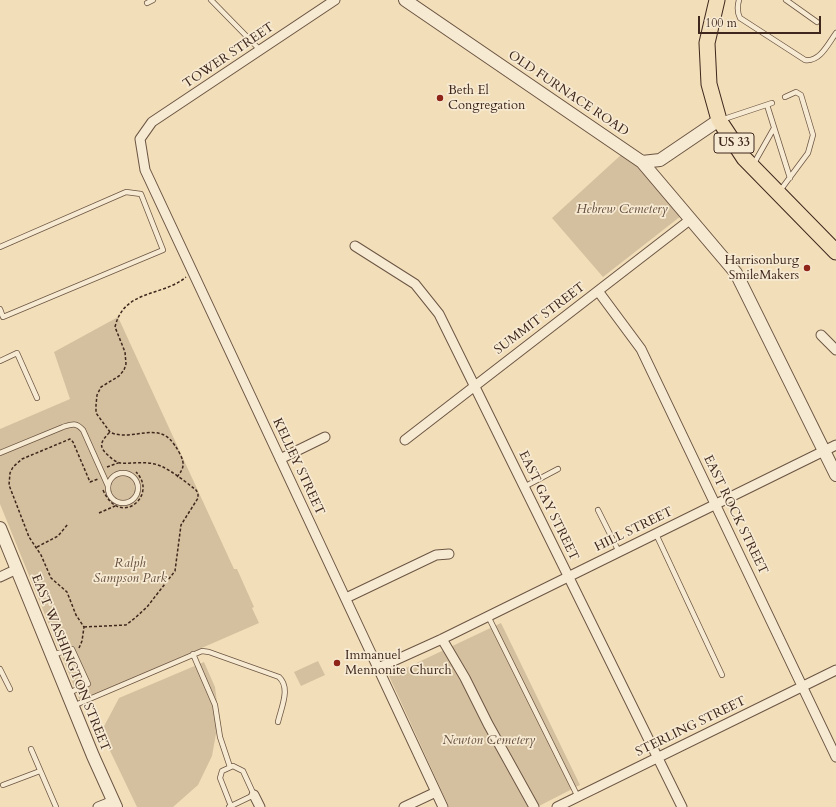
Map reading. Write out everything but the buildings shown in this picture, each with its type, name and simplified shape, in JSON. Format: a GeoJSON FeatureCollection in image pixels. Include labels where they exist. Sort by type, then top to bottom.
{"type":"FeatureCollection","features":[{"type":"Feature","properties":{"kind":"main road","name":"US 33"},"geometry":{"type":"LineString","coordinates":[[717,0],[707,43],[709,84],[719,120],[744,158],[836,252]]}},
{"type":"Feature","properties":{"kind":"street","name":"TOWER STREET"},"geometry":{"type":"LineString","coordinates":[[141,136],[152,122],[261,51],[335,0]]}},
{"type":"Feature","properties":{"kind":"street","name":"OLD FURNACE ROAD"},"geometry":{"type":"LineString","coordinates":[[405,0],[642,162],[736,273],[836,475]]}},
{"type":"Feature","properties":{"kind":"street"},"geometry":{"type":"LineString","coordinates":[[642,162],[660,160],[719,120]]}},
{"type":"Feature","properties":{"kind":"street","name":"KELLEY STREET"},"geometry":{"type":"LineString","coordinates":[[141,136],[140,138],[145,170],[443,807]]}},
{"type":"Feature","properties":{"kind":"street","name":"SUMMIT STREET"},"geometry":{"type":"LineString","coordinates":[[405,440],[691,219]]}},
{"type":"Feature","properties":{"kind":"street","name":"EAST GAY STREET"},"geometry":{"type":"LineString","coordinates":[[355,246],[415,284],[439,314],[682,807]]}},
{"type":"Feature","properties":{"kind":"street","name":"EAST ROCK STREET"},"geometry":{"type":"LineString","coordinates":[[598,292],[641,349],[836,757]]}},
{"type":"Feature","properties":{"kind":"street"},"geometry":{"type":"LineString","coordinates":[[821,334],[836,350]]}},
{"type":"Feature","properties":{"kind":"street"},"geometry":{"type":"LineString","coordinates":[[280,459],[325,437]]}},
{"type":"Feature","properties":{"kind":"street","name":"HILL STREET"},"geometry":{"type":"LineString","coordinates":[[378,668],[442,639],[836,445]]}},
{"type":"Feature","properties":{"kind":"street","name":"EAST WASHINGTON STREET"},"geometry":{"type":"LineString","coordinates":[[0,528],[67,694],[114,804]]}},
{"type":"Feature","properties":{"kind":"street"},"geometry":{"type":"LineString","coordinates":[[346,598],[436,555],[449,554]]}},
{"type":"Feature","properties":{"kind":"street"},"geometry":{"type":"LineString","coordinates":[[0,578],[17,569]]}},
{"type":"Feature","properties":{"kind":"street"},"geometry":{"type":"LineString","coordinates":[[442,639],[465,678],[488,724],[534,807]]}},
{"type":"Feature","properties":{"kind":"street","name":"STERLING STREET"},"geometry":{"type":"LineString","coordinates":[[557,807],[836,670]]}},
{"type":"Feature","properties":{"kind":"street"},"geometry":{"type":"LineString","coordinates":[[404,807],[436,792]]}},
{"type":"Feature","properties":{"kind":"street"},"geometry":{"type":"LineString","coordinates":[[254,795],[260,807]]}},
{"type":"Feature","properties":{"kind":"street"},"geometry":{"type":"LineString","coordinates":[[98,807],[114,804]]}},
{"type":"Feature","properties":{"kind":"lane"},"geometry":{"type":"LineString","coordinates":[[147,3],[153,0]]}},
{"type":"Feature","properties":{"kind":"lane"},"geometry":{"type":"LineString","coordinates":[[211,0],[261,51]]}},
{"type":"Feature","properties":{"kind":"lane"},"geometry":{"type":"LineString","coordinates":[[739,0],[737,13],[740,18],[805,60],[810,61],[816,59],[836,33]]}},
{"type":"Feature","properties":{"kind":"lane"},"geometry":{"type":"LineString","coordinates":[[786,0],[817,22]]}},
{"type":"Feature","properties":{"kind":"lane"},"geometry":{"type":"LineString","coordinates":[[778,193],[808,153],[813,135],[801,95],[796,92],[785,97]]}},
{"type":"Feature","properties":{"kind":"lane"},"geometry":{"type":"LineString","coordinates":[[719,120],[772,103]]}},
{"type":"Feature","properties":{"kind":"lane"},"geometry":{"type":"LineString","coordinates":[[766,106],[790,178]]}},
{"type":"Feature","properties":{"kind":"lane"},"geometry":{"type":"LineString","coordinates":[[752,167],[774,128]]}},
{"type":"Feature","properties":{"kind":"lane"},"geometry":{"type":"LineString","coordinates":[[0,247],[126,192],[141,194],[163,250],[3,317],[0,310]]}},
{"type":"Feature","properties":{"kind":"lane"},"geometry":{"type":"LineString","coordinates":[[0,361],[17,354],[37,398]]}},
{"type":"Feature","properties":{"kind":"lane"},"geometry":{"type":"LineString","coordinates":[[0,454],[63,427],[72,424],[78,425],[83,430],[108,486],[109,495],[116,502],[126,503],[134,498],[138,490],[136,479],[128,473],[122,472],[112,476],[108,486]]}},
{"type":"Feature","properties":{"kind":"lane"},"geometry":{"type":"LineString","coordinates":[[524,487],[558,469]]}},
{"type":"Feature","properties":{"kind":"lane"},"geometry":{"type":"LineString","coordinates":[[598,510],[619,552]]}},
{"type":"Feature","properties":{"kind":"lane"},"geometry":{"type":"LineString","coordinates":[[656,534],[722,675]]}},
{"type":"Feature","properties":{"kind":"lane"},"geometry":{"type":"LineString","coordinates":[[488,616],[578,797]]}},
{"type":"Feature","properties":{"kind":"lane"},"geometry":{"type":"LineString","coordinates":[[52,655],[72,648],[88,684],[67,694]]}},
{"type":"Feature","properties":{"kind":"lane"},"geometry":{"type":"LineString","coordinates":[[73,706],[202,651],[209,652],[279,677],[283,680],[286,687],[278,722]]}},
{"type":"Feature","properties":{"kind":"lane"},"geometry":{"type":"LineString","coordinates":[[193,654],[215,704],[220,737],[230,767]]}},
{"type":"Feature","properties":{"kind":"lane"},"geometry":{"type":"LineString","coordinates":[[0,669],[10,688]]}},
{"type":"Feature","properties":{"kind":"lane"},"geometry":{"type":"LineString","coordinates":[[30,749],[56,807]]}},
{"type":"Feature","properties":{"kind":"lane"},"geometry":{"type":"LineString","coordinates":[[233,766],[243,771],[254,795],[230,806],[220,778],[222,771],[233,766]]}},
{"type":"Feature","properties":{"kind":"lane"},"geometry":{"type":"LineString","coordinates":[[3,785],[40,771]]}},
{"type":"Feature","properties":{"kind":"path"},"geometry":{"type":"LineString","coordinates":[[177,477],[184,466],[175,446],[167,436],[155,432],[124,435],[112,434],[96,413],[96,405],[97,395],[101,387],[119,376],[124,370],[126,364],[125,352],[115,327],[121,312],[132,301],[184,279],[186,276]]}},
{"type":"Feature","properties":{"kind":"path"},"geometry":{"type":"LineString","coordinates":[[110,432],[102,441],[102,448],[118,463]]}},
{"type":"Feature","properties":{"kind":"path"},"geometry":{"type":"LineString","coordinates":[[77,652],[82,641],[84,626],[76,615],[67,592],[51,578],[29,536],[9,485],[10,473],[13,467],[22,459],[71,439],[90,482],[98,479],[106,498],[115,506],[121,507],[130,506],[140,499],[143,485],[136,472]]}},
{"type":"Feature","properties":{"kind":"path"},"geometry":{"type":"LineString","coordinates":[[84,626],[121,626],[130,622],[150,604],[175,571],[181,525],[194,506],[198,495],[196,490],[158,465],[141,462],[118,463],[104,468]]}},
{"type":"Feature","properties":{"kind":"path"},"geometry":{"type":"LineString","coordinates":[[99,513],[115,506]]}},
{"type":"Feature","properties":{"kind":"path"},"geometry":{"type":"LineString","coordinates":[[36,547],[58,536],[68,524]]}},
{"type":"Feature","properties":{"kind":"green space","name":"Hebrew Cemetery"},"geometry":{"type":"Polygon","coordinates":[[[622,154],[645,173],[681,216],[603,277],[552,218],[622,154]]]}},
{"type":"Feature","properties":{"kind":"green space","name":"Ralph Sampson Park"},"geometry":{"type":"Polygon","coordinates":[[[118,317],[234,569],[237,569],[254,607],[252,608],[259,623],[80,701],[0,504],[0,429],[70,399],[54,352],[118,317]]]}},
{"type":"Feature","properties":{"kind":"green space","name":"Newton Cemetery"},"geometry":{"type":"Polygon","coordinates":[[[501,623],[580,785],[537,807],[449,807],[389,676],[501,623]]]}},
{"type":"Feature","properties":{"kind":"green space"},"geometry":{"type":"Polygon","coordinates":[[[318,661],[325,675],[301,686],[294,672],[318,661]]]}},
{"type":"Feature","properties":{"kind":"green space"},"geometry":{"type":"Polygon","coordinates":[[[204,662],[215,687],[219,717],[212,756],[198,785],[173,807],[137,807],[101,732],[119,698],[204,662]]]}},
{"type":"Feature","properties":{"kind":"place","name":"Beth El Congregation"},"geometry":{"type":"Point","coordinates":[440,98]}},
{"type":"Feature","properties":{"kind":"place","name":"Harrisonburg SmileMakers"},"geometry":{"type":"Point","coordinates":[807,268]}},
{"type":"Feature","properties":{"kind":"place","name":"Immanuel Mennonite Church"},"geometry":{"type":"Point","coordinates":[337,663]}}]}
